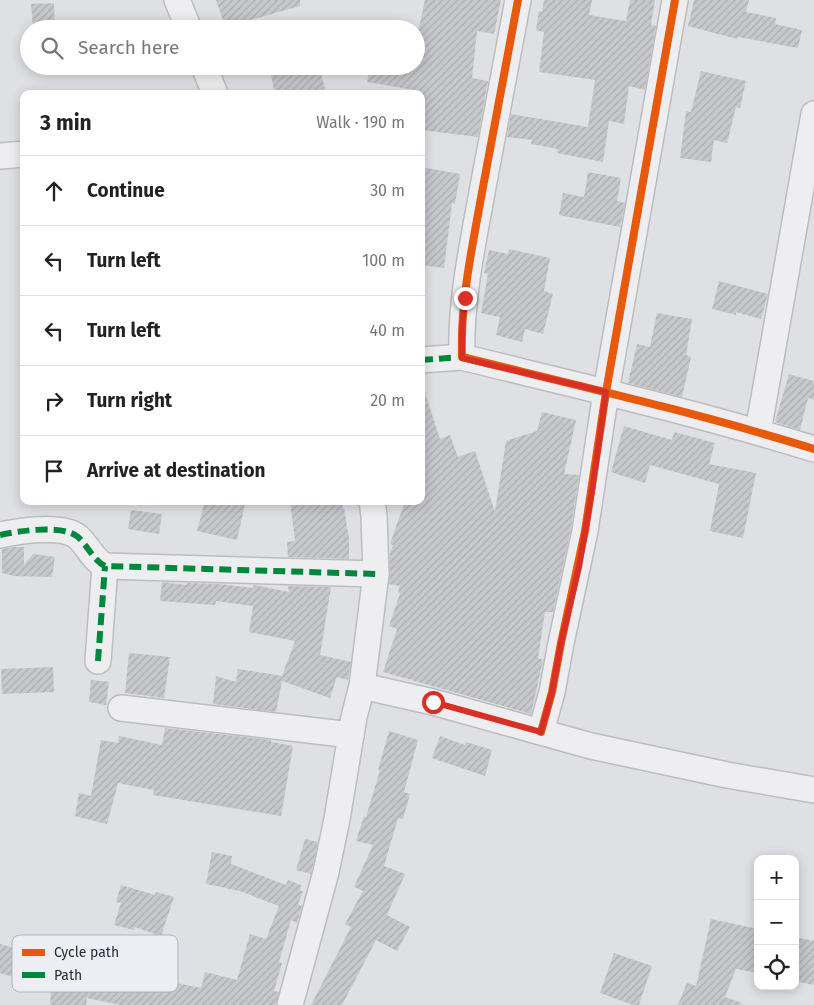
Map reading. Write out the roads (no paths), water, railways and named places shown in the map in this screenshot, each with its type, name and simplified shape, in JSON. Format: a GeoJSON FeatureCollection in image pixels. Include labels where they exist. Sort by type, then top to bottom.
{"type":"FeatureCollection","features":[{"type":"Feature","properties":{"kind":"street"},"geometry":{"type":"LineString","coordinates":[[177,0],[185,20]]}},
{"type":"Feature","properties":{"kind":"street"},"geometry":{"type":"LineString","coordinates":[[462,358],[462,328],[478,216],[518,0]]}},
{"type":"Feature","properties":{"kind":"street"},"geometry":{"type":"LineString","coordinates":[[541,732],[552,692],[561,643],[579,567],[606,392],[675,0]]}},
{"type":"Feature","properties":{"kind":"street"},"geometry":{"type":"LineString","coordinates":[[208,75],[213,90]]}},
{"type":"Feature","properties":{"kind":"street"},"geometry":{"type":"LineString","coordinates":[[758,432],[814,114]]}},
{"type":"Feature","properties":{"kind":"street"},"geometry":{"type":"LineString","coordinates":[[0,156],[20,154]]}},
{"type":"Feature","properties":{"kind":"street"},"geometry":{"type":"LineString","coordinates":[[425,360],[462,358],[606,392],[758,432],[814,449]]}},
{"type":"Feature","properties":{"kind":"street"},"geometry":{"type":"LineString","coordinates":[[290,1005],[326,872],[362,686],[376,574],[373,505]]}},
{"type":"Feature","properties":{"kind":"street"},"geometry":{"type":"LineString","coordinates":[[0,535],[16,531],[61,530],[76,536],[99,563],[105,566],[376,574]]}},
{"type":"Feature","properties":{"kind":"street"},"geometry":{"type":"LineString","coordinates":[[98,660],[105,566]]}},
{"type":"Feature","properties":{"kind":"street"},"geometry":{"type":"LineString","coordinates":[[362,686],[433,702],[608,750],[727,775],[814,790]]}},
{"type":"Feature","properties":{"kind":"street"},"geometry":{"type":"LineString","coordinates":[[121,708],[351,735]]}}]}
